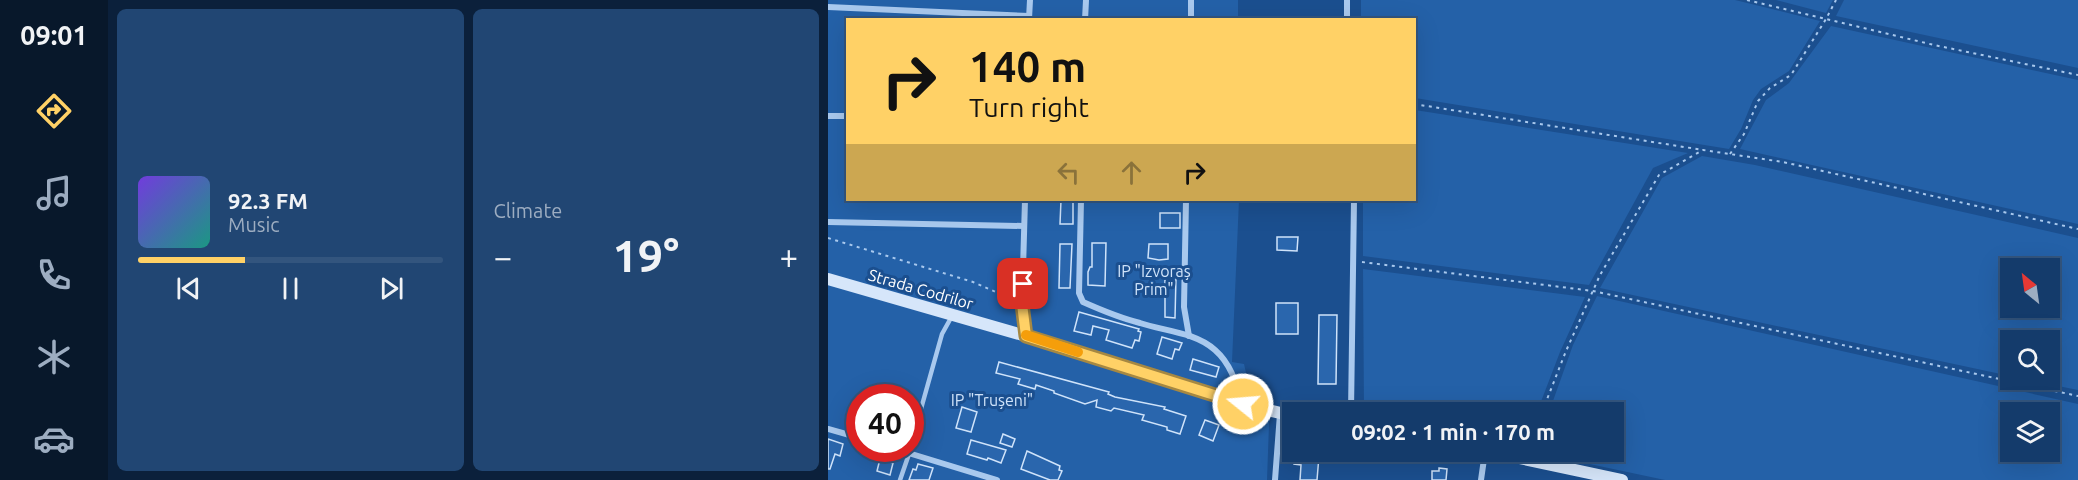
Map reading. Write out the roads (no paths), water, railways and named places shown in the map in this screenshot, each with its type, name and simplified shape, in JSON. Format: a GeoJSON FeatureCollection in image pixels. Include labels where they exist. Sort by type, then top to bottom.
{"type":"FeatureCollection","features":[{"type":"Feature","properties":{"kind":"street"},"geometry":{"type":"LineString","coordinates":[[828,7],[1029,18],[1030,0]]}},
{"type":"Feature","properties":{"kind":"street"},"geometry":{"type":"LineString","coordinates":[[1085,18],[1086,0]]}},
{"type":"Feature","properties":{"kind":"street"},"geometry":{"type":"LineString","coordinates":[[1191,0],[1191,18]]}},
{"type":"Feature","properties":{"kind":"street"},"geometry":{"type":"LineString","coordinates":[[1347,0],[1347,18]]}},
{"type":"Feature","properties":{"kind":"street"},"geometry":{"type":"LineString","coordinates":[[828,116],[846,116]]}},
{"type":"Feature","properties":{"kind":"street"},"geometry":{"type":"LineString","coordinates":[[1025,201],[1022,304],[1026,336]]}},
{"type":"Feature","properties":{"kind":"street"},"geometry":{"type":"LineString","coordinates":[[1081,201],[1079,293],[1083,302],[1139,323],[1189,336],[1207,344],[1226,362],[1243,404]]}},
{"type":"Feature","properties":{"kind":"street"},"geometry":{"type":"LineString","coordinates":[[1186,201],[1184,307],[1189,336]]}},
{"type":"Feature","properties":{"kind":"street"},"geometry":{"type":"LineString","coordinates":[[1352,402],[1354,201]]}},
{"type":"Feature","properties":{"kind":"street"},"geometry":{"type":"LineString","coordinates":[[828,222],[1024,226]]}},
{"type":"Feature","properties":{"kind":"street","name":"Strada Codrilor"},"geometry":{"type":"LineString","coordinates":[[828,279],[1026,336],[1280,414]]}},
{"type":"Feature","properties":{"kind":"street"},"geometry":{"type":"LineString","coordinates":[[1275,480],[1280,414]]}},
{"type":"Feature","properties":{"kind":"street"},"geometry":{"type":"LineString","coordinates":[[828,429],[846,434]]}},
{"type":"Feature","properties":{"kind":"street"},"geometry":{"type":"LineString","coordinates":[[924,455],[997,480]]}},
{"type":"Feature","properties":{"kind":"street"},"geometry":{"type":"LineString","coordinates":[[1481,480],[1484,462]]}},
{"type":"Feature","properties":{"kind":"street"},"geometry":{"type":"LineString","coordinates":[[1538,462],[1622,480]]}},
{"type":"Feature","properties":{"kind":"lane"},"geometry":{"type":"LineString","coordinates":[[924,399],[942,334],[953,316]]}},
{"type":"Feature","properties":{"kind":"lane"},"geometry":{"type":"LineString","coordinates":[[900,480],[906,462]]}},
{"type":"Feature","properties":{"kind":"park label","name":"IP \"Izvoraș Prim\""},"geometry":{"type":"Point","coordinates":[1154,280]}},
{"type":"Feature","properties":{"kind":"park label","name":"IP \"Trușeni\""},"geometry":{"type":"Point","coordinates":[992,400]}}]}
